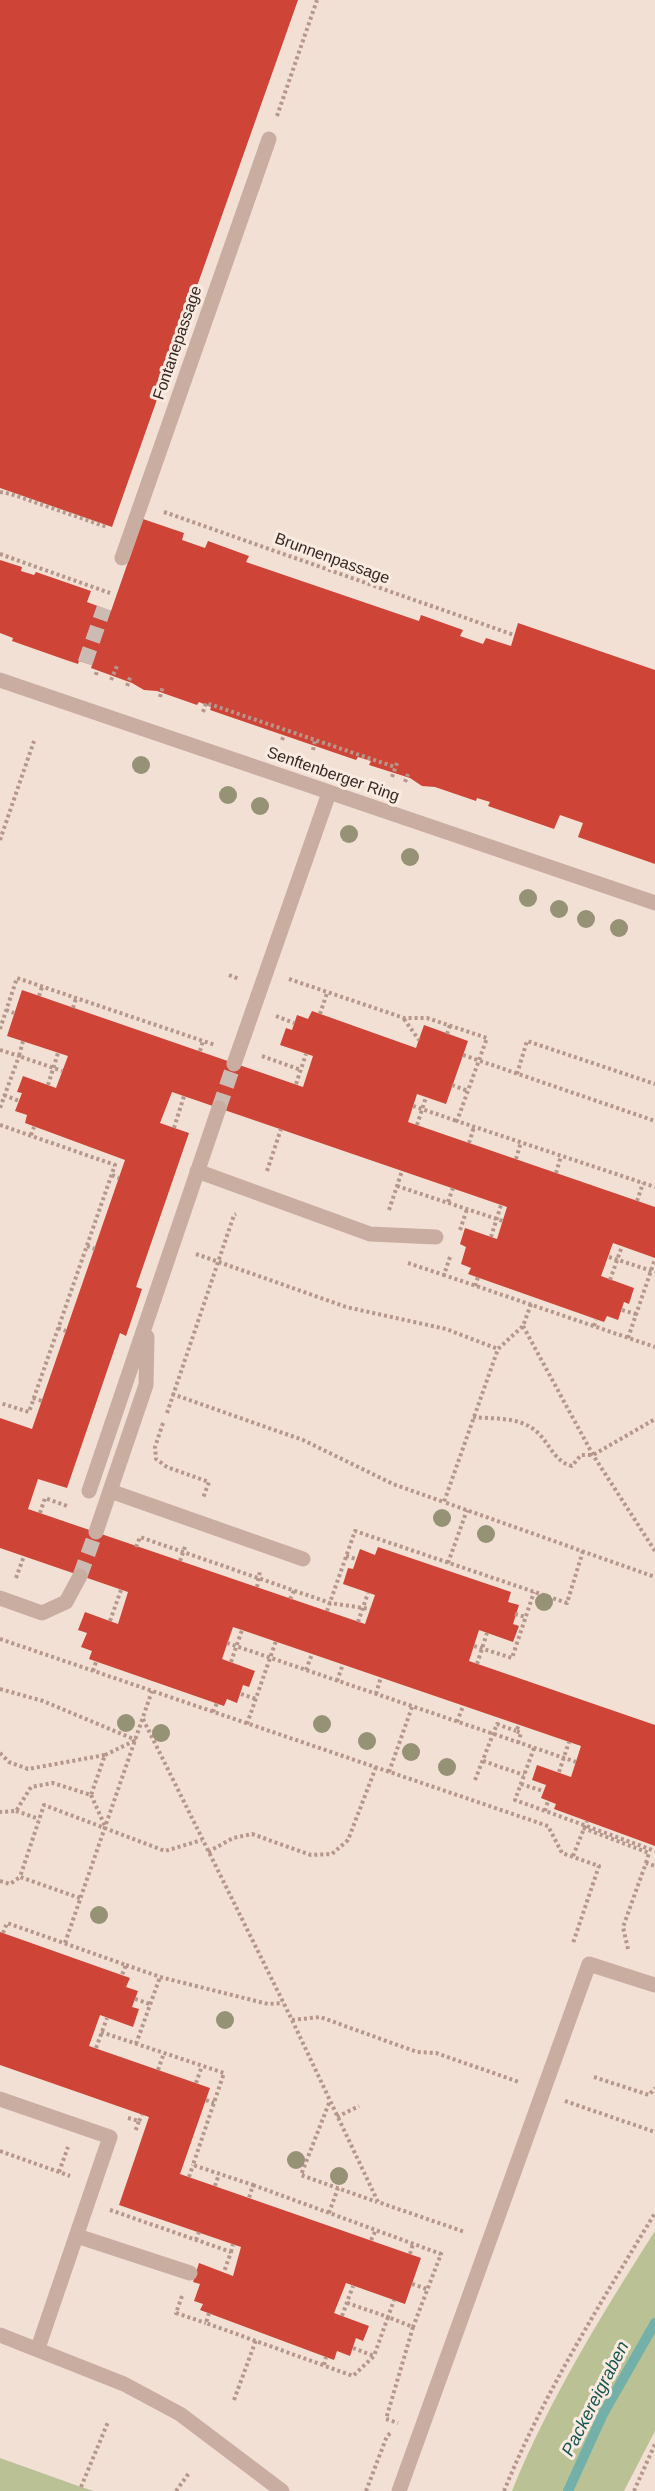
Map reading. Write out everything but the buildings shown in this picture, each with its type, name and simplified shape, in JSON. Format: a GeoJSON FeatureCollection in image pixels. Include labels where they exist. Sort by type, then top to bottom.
{"type":"FeatureCollection","features":[{"type":"Feature","properties":{"kind":"street","name":"Fontanepassage"},"geometry":{"type":"LineString","coordinates":[[122,558],[269,139]]}},
{"type":"Feature","properties":{"kind":"street","name":"Senftenberger Ring"},"geometry":{"type":"LineString","coordinates":[[0,680],[655,903]]}},
{"type":"Feature","properties":{"kind":"street"},"geometry":{"type":"LineString","coordinates":[[234,1064],[329,793]]}},
{"type":"Feature","properties":{"kind":"street"},"geometry":{"type":"LineString","coordinates":[[89,1491],[219,1108]]}},
{"type":"Feature","properties":{"kind":"street"},"geometry":{"type":"LineString","coordinates":[[197,1171],[370,1234],[436,1237]]}},
{"type":"Feature","properties":{"kind":"street"},"geometry":{"type":"LineString","coordinates":[[96,1532],[146,1385],[148,1318]]}},
{"type":"Feature","properties":{"kind":"street"},"geometry":{"type":"LineString","coordinates":[[110,1491],[303,1559]]}},
{"type":"Feature","properties":{"kind":"street"},"geometry":{"type":"LineString","coordinates":[[0,1598],[42,1613],[66,1602],[80,1576]]}},
{"type":"Feature","properties":{"kind":"street"},"geometry":{"type":"LineString","coordinates":[[399,2491],[589,1964],[655,1985]]}},
{"type":"Feature","properties":{"kind":"street"},"geometry":{"type":"LineString","coordinates":[[0,2099],[110,2137],[38,2348]]}},
{"type":"Feature","properties":{"kind":"street"},"geometry":{"type":"LineString","coordinates":[[77,2236],[190,2273]]}},
{"type":"Feature","properties":{"kind":"street"},"geometry":{"type":"LineString","coordinates":[[0,2335],[38,2348],[124,2384],[180,2414],[282,2491]]}},
{"type":"Feature","properties":{"kind":"path"},"geometry":{"type":"LineString","coordinates":[[269,139],[317,0]]}},
{"type":"Feature","properties":{"kind":"path"},"geometry":{"type":"LineString","coordinates":[[0,492],[130,535]]}},
{"type":"Feature","properties":{"kind":"path","name":"Brunnenpassage"},"geometry":{"type":"LineString","coordinates":[[142,504],[514,635]]}},
{"type":"Feature","properties":{"kind":"path"},"geometry":{"type":"LineString","coordinates":[[0,554],[110,593]]}},
{"type":"Feature","properties":{"kind":"path"},"geometry":{"type":"LineString","coordinates":[[111,680],[117,666]]}},
{"type":"Feature","properties":{"kind":"path"},"geometry":{"type":"LineString","coordinates":[[127,686],[131,675]]}},
{"type":"Feature","properties":{"kind":"path"},"geometry":{"type":"LineString","coordinates":[[160,697],[164,686]]}},
{"type":"Feature","properties":{"kind":"path"},"geometry":{"type":"LineString","coordinates":[[203,712],[206,703],[396,765],[392,777]]}},
{"type":"Feature","properties":{"kind":"path"},"geometry":{"type":"LineString","coordinates":[[312,750],[315,740]]}},
{"type":"Feature","properties":{"kind":"path"},"geometry":{"type":"LineString","coordinates":[[0,840],[34,741]]}},
{"type":"Feature","properties":{"kind":"path"},"geometry":{"type":"LineString","coordinates":[[405,782],[408,774]]}},
{"type":"Feature","properties":{"kind":"path"},"geometry":{"type":"LineString","coordinates":[[243,980],[248,964],[404,1018],[427,1018],[487,1038],[457,1121]]}},
{"type":"Feature","properties":{"kind":"path"},"geometry":{"type":"LineString","coordinates":[[0,1029],[17,978],[220,1047]]}},
{"type":"Feature","properties":{"kind":"path"},"geometry":{"type":"LineString","coordinates":[[39,996],[42,987]]}},
{"type":"Feature","properties":{"kind":"path"},"geometry":{"type":"LineString","coordinates":[[321,1014],[327,993]]}},
{"type":"Feature","properties":{"kind":"path"},"geometry":{"type":"LineString","coordinates":[[73,1008],[76,998]]}},
{"type":"Feature","properties":{"kind":"path"},"geometry":{"type":"LineString","coordinates":[[6,1010],[14,1013]]}},
{"type":"Feature","properties":{"kind":"path"},"geometry":{"type":"LineString","coordinates":[[275,1016],[294,1023]]}},
{"type":"Feature","properties":{"kind":"path"},"geometry":{"type":"LineString","coordinates":[[404,1018],[419,1040]]}},
{"type":"Feature","properties":{"kind":"path"},"geometry":{"type":"LineString","coordinates":[[447,1034],[450,1025]]}},
{"type":"Feature","properties":{"kind":"path"},"geometry":{"type":"LineString","coordinates":[[0,1108],[23,1041]]}},
{"type":"Feature","properties":{"kind":"path"},"geometry":{"type":"LineString","coordinates":[[200,1051],[203,1041]]}},
{"type":"Feature","properties":{"kind":"path"},"geometry":{"type":"LineString","coordinates":[[517,1074],[527,1041],[655,1084]]}},
{"type":"Feature","properties":{"kind":"path"},"geometry":{"type":"LineString","coordinates":[[0,1050],[62,1071]]}},
{"type":"Feature","properties":{"kind":"path"},"geometry":{"type":"LineString","coordinates":[[48,1084],[58,1053]]}},
{"type":"Feature","properties":{"kind":"path"},"geometry":{"type":"LineString","coordinates":[[296,1084],[306,1054]]}},
{"type":"Feature","properties":{"kind":"path"},"geometry":{"type":"LineString","coordinates":[[463,1055],[655,1121]]}},
{"type":"Feature","properties":{"kind":"path"},"geometry":{"type":"LineString","coordinates":[[261,1056],[301,1070]]}},
{"type":"Feature","properties":{"kind":"path"},"geometry":{"type":"LineString","coordinates":[[452,1085],[468,1091]]}},
{"type":"Feature","properties":{"kind":"path"},"geometry":{"type":"LineString","coordinates":[[4,1095],[19,1101]]}},
{"type":"Feature","properties":{"kind":"path"},"geometry":{"type":"LineString","coordinates":[[174,1128],[184,1096]]}},
{"type":"Feature","properties":{"kind":"path"},"geometry":{"type":"LineString","coordinates":[[417,1125],[426,1097]]}},
{"type":"Feature","properties":{"kind":"path"},"geometry":{"type":"LineString","coordinates":[[413,1107],[655,1187]]}},
{"type":"Feature","properties":{"kind":"path"},"geometry":{"type":"LineString","coordinates":[[0,1125],[115,1165],[28,1412],[0,1402]]}},
{"type":"Feature","properties":{"kind":"path"},"geometry":{"type":"LineString","coordinates":[[469,1143],[474,1126]]}},
{"type":"Feature","properties":{"kind":"path"},"geometry":{"type":"LineString","coordinates":[[31,1136],[34,1127]]}},
{"type":"Feature","properties":{"kind":"path"},"geometry":{"type":"LineString","coordinates":[[264,1180],[280,1129]]}},
{"type":"Feature","properties":{"kind":"path"},"geometry":{"type":"LineString","coordinates":[[516,1159],[521,1142]]}},
{"type":"Feature","properties":{"kind":"path"},"geometry":{"type":"LineString","coordinates":[[556,1173],[561,1156]]}},
{"type":"Feature","properties":{"kind":"path"},"geometry":{"type":"LineString","coordinates":[[111,1175],[119,1178]]}},
{"type":"Feature","properties":{"kind":"path"},"geometry":{"type":"LineString","coordinates":[[637,1201],[644,1183]]}},
{"type":"Feature","properties":{"kind":"path"},"geometry":{"type":"LineString","coordinates":[[397,1186],[503,1221]]}},
{"type":"Feature","properties":{"kind":"path"},"geometry":{"type":"LineString","coordinates":[[448,1202],[453,1188]]}},
{"type":"Feature","properties":{"kind":"path"},"geometry":{"type":"LineString","coordinates":[[491,1237],[501,1205]]}},
{"type":"Feature","properties":{"kind":"path"},"geometry":{"type":"LineString","coordinates":[[456,1240],[467,1209]]}},
{"type":"Feature","properties":{"kind":"path"},"geometry":{"type":"LineString","coordinates":[[180,1561],[209,1482],[166,1467],[156,1459],[155,1447],[234,1215],[242,1212]]}},
{"type":"Feature","properties":{"kind":"path"},"geometry":{"type":"LineString","coordinates":[[172,1245],[346,1306],[446,1329],[498,1349]]}},
{"type":"Feature","properties":{"kind":"path"},"geometry":{"type":"LineString","coordinates":[[87,1246],[95,1249]]}},
{"type":"Feature","properties":{"kind":"path"},"geometry":{"type":"LineString","coordinates":[[610,1280],[622,1246]]}},
{"type":"Feature","properties":{"kind":"path"},"geometry":{"type":"LineString","coordinates":[[444,1275],[453,1250]]}},
{"type":"Feature","properties":{"kind":"path"},"geometry":{"type":"LineString","coordinates":[[609,1257],[653,1272]]}},
{"type":"Feature","properties":{"kind":"path"},"geometry":{"type":"LineString","coordinates":[[628,1338],[653,1272],[655,1259]]}},
{"type":"Feature","properties":{"kind":"path"},"geometry":{"type":"LineString","coordinates":[[401,1261],[655,1347]]}},
{"type":"Feature","properties":{"kind":"path"},"geometry":{"type":"LineString","coordinates":[[475,1286],[478,1277]]}},
{"type":"Feature","properties":{"kind":"path"},"geometry":{"type":"LineString","coordinates":[[444,1502],[498,1349],[523,1326],[531,1304]]}},
{"type":"Feature","properties":{"kind":"path"},"geometry":{"type":"LineString","coordinates":[[622,1310],[636,1314]]}},
{"type":"Feature","properties":{"kind":"path"},"geometry":{"type":"LineString","coordinates":[[594,1326],[596,1320]]}},
{"type":"Feature","properties":{"kind":"path"},"geometry":{"type":"LineString","coordinates":[[523,1326],[593,1455],[655,1551]]}},
{"type":"Feature","properties":{"kind":"path"},"geometry":{"type":"LineString","coordinates":[[58,1328],[66,1331]]}},
{"type":"Feature","properties":{"kind":"path"},"geometry":{"type":"LineString","coordinates":[[146,1385],[303,1440],[393,1484],[655,1577]]}},
{"type":"Feature","properties":{"kind":"path"},"geometry":{"type":"LineString","coordinates":[[33,1398],[42,1401]]}},
{"type":"Feature","properties":{"kind":"path"},"geometry":{"type":"LineString","coordinates":[[473,1417],[513,1420],[533,1429],[564,1464],[572,1466],[581,1455],[593,1455],[655,1419]]}},
{"type":"Feature","properties":{"kind":"path"},"geometry":{"type":"LineString","coordinates":[[40,1513],[45,1498],[73,1508]]}},
{"type":"Feature","properties":{"kind":"path"},"geometry":{"type":"LineString","coordinates":[[448,1563],[467,1510]]}},
{"type":"Feature","properties":{"kind":"path"},"geometry":{"type":"LineString","coordinates":[[327,1611],[355,1531],[567,1603],[583,1551]]}},
{"type":"Feature","properties":{"kind":"path"},"geometry":{"type":"LineString","coordinates":[[136,1547],[140,1537],[330,1603],[370,1609]]}},
{"type":"Feature","properties":{"kind":"path"},"geometry":{"type":"LineString","coordinates":[[383,1549],[386,1542]]}},
{"type":"Feature","properties":{"kind":"path"},"geometry":{"type":"LineString","coordinates":[[346,1556],[356,1560]]}},
{"type":"Feature","properties":{"kind":"path"},"geometry":{"type":"LineString","coordinates":[[14,1585],[24,1557]]}},
{"type":"Feature","properties":{"kind":"path"},"geometry":{"type":"LineString","coordinates":[[256,1587],[260,1579]]}},
{"type":"Feature","properties":{"kind":"path"},"geometry":{"type":"LineString","coordinates":[[502,1589],[504,1581]]}},
{"type":"Feature","properties":{"kind":"path"},"geometry":{"type":"LineString","coordinates":[[110,1621],[121,1590]]}},
{"type":"Feature","properties":{"kind":"path"},"geometry":{"type":"LineString","coordinates":[[290,1599],[294,1591]]}},
{"type":"Feature","properties":{"kind":"path"},"geometry":{"type":"LineString","coordinates":[[474,1646],[512,1658],[534,1592]]}},
{"type":"Feature","properties":{"kind":"path"},"geometry":{"type":"LineString","coordinates":[[358,1622],[368,1593]]}},
{"type":"Feature","properties":{"kind":"path"},"geometry":{"type":"LineString","coordinates":[[516,1614],[526,1617]]}},
{"type":"Feature","properties":{"kind":"path"},"geometry":{"type":"LineString","coordinates":[[231,1662],[242,1630]]}},
{"type":"Feature","properties":{"kind":"path"},"geometry":{"type":"LineString","coordinates":[[477,1664],[487,1633]]}},
{"type":"Feature","properties":{"kind":"path"},"geometry":{"type":"LineString","coordinates":[[0,1639],[548,1826],[562,1853],[599,1866],[568,1957],[589,1964]]}},
{"type":"Feature","properties":{"kind":"path"},"geometry":{"type":"LineString","coordinates":[[247,1724],[276,1641]]}},
{"type":"Feature","properties":{"kind":"path"},"geometry":{"type":"LineString","coordinates":[[227,1643],[576,1762]]}},
{"type":"Feature","properties":{"kind":"path"},"geometry":{"type":"LineString","coordinates":[[306,1670],[312,1654]]}},
{"type":"Feature","properties":{"kind":"path"},"geometry":{"type":"LineString","coordinates":[[93,1671],[96,1662]]}},
{"type":"Feature","properties":{"kind":"path"},"geometry":{"type":"LineString","coordinates":[[337,1681],[343,1664]]}},
{"type":"Feature","properties":{"kind":"path"},"geometry":{"type":"LineString","coordinates":[[375,1694],[381,1677]]}},
{"type":"Feature","properties":{"kind":"path"},"geometry":{"type":"LineString","coordinates":[[0,1689],[43,1701],[136,1740]]}},
{"type":"Feature","properties":{"kind":"path"},"geometry":{"type":"LineString","coordinates":[[65,1943],[152,1691]]}},
{"type":"Feature","properties":{"kind":"path"},"geometry":{"type":"LineString","coordinates":[[241,1694],[256,1699]]}},
{"type":"Feature","properties":{"kind":"path"},"geometry":{"type":"LineString","coordinates":[[213,1712],[216,1703]]}},
{"type":"Feature","properties":{"kind":"path"},"geometry":{"type":"LineString","coordinates":[[457,1722],[463,1706]]}},
{"type":"Feature","properties":{"kind":"path"},"geometry":{"type":"LineString","coordinates":[[389,1772],[412,1707]]}},
{"type":"Feature","properties":{"kind":"path"},"geometry":{"type":"LineString","coordinates":[[143,1719],[292,2020],[378,2202]]}},
{"type":"Feature","properties":{"kind":"path"},"geometry":{"type":"LineString","coordinates":[[476,1780],[497,1724],[522,1733],[518,1743]]}},
{"type":"Feature","properties":{"kind":"path"},"geometry":{"type":"LineString","coordinates":[[516,1731],[519,1725]]}},
{"type":"Feature","properties":{"kind":"path"},"geometry":{"type":"LineString","coordinates":[[0,1753],[9,1762],[28,1769],[105,1755],[136,1740]]}},
{"type":"Feature","properties":{"kind":"path"},"geometry":{"type":"LineString","coordinates":[[558,1772],[569,1742]]}},
{"type":"Feature","properties":{"kind":"path"},"geometry":{"type":"LineString","coordinates":[[534,1748],[515,1800],[655,1851]]}},
{"type":"Feature","properties":{"kind":"path"},"geometry":{"type":"LineString","coordinates":[[105,1755],[91,1795],[105,1826]]}},
{"type":"Feature","properties":{"kind":"path"},"geometry":{"type":"LineString","coordinates":[[483,1761],[524,1775]]}},
{"type":"Feature","properties":{"kind":"path"},"geometry":{"type":"LineString","coordinates":[[208,1852],[233,1839],[252,1834],[311,1856],[332,1854],[348,1840],[376,1767]]}},
{"type":"Feature","properties":{"kind":"path"},"geometry":{"type":"LineString","coordinates":[[16,1811],[31,1787],[53,1784],[91,1795]]}},
{"type":"Feature","properties":{"kind":"path"},"geometry":{"type":"LineString","coordinates":[[521,1784],[543,1791]]}},
{"type":"Feature","properties":{"kind":"path"},"geometry":{"type":"LineString","coordinates":[[544,1811],[548,1801]]}},
{"type":"Feature","properties":{"kind":"path"},"geometry":{"type":"LineString","coordinates":[[0,1881],[10,1884],[20,1877],[44,1805],[105,1826],[165,1851],[202,1840]]}},
{"type":"Feature","properties":{"kind":"path"},"geometry":{"type":"LineString","coordinates":[[0,1812],[16,1811],[39,1819]]}},
{"type":"Feature","properties":{"kind":"path"},"geometry":{"type":"LineString","coordinates":[[573,1857],[587,1821]]}},
{"type":"Feature","properties":{"kind":"path"},"geometry":{"type":"LineString","coordinates":[[583,1828],[649,1853],[622,1927],[626,1947],[633,1954]]}},
{"type":"Feature","properties":{"kind":"path"},"geometry":{"type":"LineString","coordinates":[[646,1863],[655,1866]]}},
{"type":"Feature","properties":{"kind":"path"},"geometry":{"type":"LineString","coordinates":[[20,1877],[80,1898]]}},
{"type":"Feature","properties":{"kind":"path"},"geometry":{"type":"LineString","coordinates":[[0,1920],[160,1977],[268,2004],[283,2003]]}},
{"type":"Feature","properties":{"kind":"path"},"geometry":{"type":"LineString","coordinates":[[3,1933],[7,1923]]}},
{"type":"Feature","properties":{"kind":"path"},"geometry":{"type":"LineString","coordinates":[[122,1975],[126,1965]]}},
{"type":"Feature","properties":{"kind":"path"},"geometry":{"type":"LineString","coordinates":[[136,2044],[160,1977]]}},
{"type":"Feature","properties":{"kind":"path"},"geometry":{"type":"LineString","coordinates":[[135,1999],[150,2004]]}},
{"type":"Feature","properties":{"kind":"path"},"geometry":{"type":"LineString","coordinates":[[292,2020],[320,2017],[417,2052],[436,2052],[655,2132]]}},
{"type":"Feature","properties":{"kind":"path"},"geometry":{"type":"LineString","coordinates":[[96,2048],[107,2018]]}},
{"type":"Feature","properties":{"kind":"path"},"geometry":{"type":"LineString","coordinates":[[101,2032],[224,2073],[189,2177]]}},
{"type":"Feature","properties":{"kind":"path"},"geometry":{"type":"LineString","coordinates":[[158,2070],[164,2053]]}},
{"type":"Feature","properties":{"kind":"path"},"geometry":{"type":"LineString","coordinates":[[196,2083],[202,2066]]}},
{"type":"Feature","properties":{"kind":"path"},"geometry":{"type":"LineString","coordinates":[[594,2077],[649,2095],[655,2088]]}},
{"type":"Feature","properties":{"kind":"path"},"geometry":{"type":"LineString","coordinates":[[206,2100],[214,2103]]}},
{"type":"Feature","properties":{"kind":"path"},"geometry":{"type":"LineString","coordinates":[[329,2102],[302,2175],[490,2240]]}},
{"type":"Feature","properties":{"kind":"path"},"geometry":{"type":"LineString","coordinates":[[337,2117],[359,2106]]}},
{"type":"Feature","properties":{"kind":"path"},"geometry":{"type":"LineString","coordinates":[[139,2121],[141,2115]]}},
{"type":"Feature","properties":{"kind":"path"},"geometry":{"type":"LineString","coordinates":[[0,2151],[94,2184]]}},
{"type":"Feature","properties":{"kind":"path"},"geometry":{"type":"LineString","coordinates":[[193,2165],[441,2254],[413,2327],[386,2419],[421,2431]]}},
{"type":"Feature","properties":{"kind":"path"},"geometry":{"type":"LineString","coordinates":[[215,2186],[219,2174]]}},
{"type":"Feature","properties":{"kind":"path"},"geometry":{"type":"LineString","coordinates":[[249,2198],[253,2185]]}},
{"type":"Feature","properties":{"kind":"path"},"geometry":{"type":"LineString","coordinates":[[329,2213],[338,2188]]}},
{"type":"Feature","properties":{"kind":"path"},"geometry":{"type":"LineString","coordinates":[[504,2491],[525,2440],[568,2357],[655,2213]]}},
{"type":"Feature","properties":{"kind":"path"},"geometry":{"type":"LineString","coordinates":[[170,2231],[173,2223]]}},
{"type":"Feature","properties":{"kind":"path"},"geometry":{"type":"LineString","coordinates":[[371,2240],[376,2230]]}},
{"type":"Feature","properties":{"kind":"path"},"geometry":{"type":"LineString","coordinates":[[196,2240],[199,2232]]}},
{"type":"Feature","properties":{"kind":"path"},"geometry":{"type":"LineString","coordinates":[[231,2252],[233,2244]]}},
{"type":"Feature","properties":{"kind":"path"},"geometry":{"type":"LineString","coordinates":[[410,2254],[413,2244]]}},
{"type":"Feature","properties":{"kind":"path"},"geometry":{"type":"LineString","coordinates":[[412,2283],[427,2289]]}},
{"type":"Feature","properties":{"kind":"path"},"geometry":{"type":"LineString","coordinates":[[342,2316],[353,2286]]}},
{"type":"Feature","properties":{"kind":"path"},"geometry":{"type":"LineString","coordinates":[[209,2313],[206,2323],[353,2376],[374,2356],[394,2300]]}},
{"type":"Feature","properties":{"kind":"path"},"geometry":{"type":"LineString","coordinates":[[347,2303],[413,2327]]}},
{"type":"Feature","properties":{"kind":"path"},"geometry":{"type":"LineString","coordinates":[[234,2400],[256,2340]]}},
{"type":"Feature","properties":{"kind":"path"},"geometry":{"type":"LineString","coordinates":[[353,2348],[374,2356]]}},
{"type":"Feature","properties":{"kind":"path"},"geometry":{"type":"LineString","coordinates":[[324,2365],[326,2357]]}},
{"type":"Feature","properties":{"kind":"path"},"geometry":{"type":"LineString","coordinates":[[81,2487],[108,2422]]}},
{"type":"Feature","properties":{"kind":"path"},"geometry":{"type":"LineString","coordinates":[[634,2491],[655,2444]]}},
{"type":"Feature","properties":{"kind":"path"},"geometry":{"type":"LineString","coordinates":[[176,2491],[189,2473]]}},
{"type":"Feature","properties":{"kind":"green space"},"geometry":{"type":"Polygon","coordinates":[[[655,2231],[655,2431],[624,2491],[512,2491],[542,2424],[560,2391],[596,2326],[655,2231]]]}},
{"type":"Feature","properties":{"kind":"green space"},"geometry":{"type":"Polygon","coordinates":[[[0,2458],[81,2487],[94,2491],[0,2491],[0,2458]]]}},
{"type":"Feature","properties":{"kind":"waterway","name":"Packereigraben"},"geometry":{"type":"LineString","coordinates":[[568,2491],[603,2414],[655,2323]]}},
{"type":"Feature","properties":{"kind":"tunnel"},"geometry":{"type":"LineString","coordinates":[[85,663],[104,608]]}},
{"type":"Feature","properties":{"kind":"tunnel"},"geometry":{"type":"LineString","coordinates":[[219,1108],[234,1064]]}},
{"type":"Feature","properties":{"kind":"tunnel"},"geometry":{"type":"LineString","coordinates":[[80,1576],[96,1532]]}}]}
